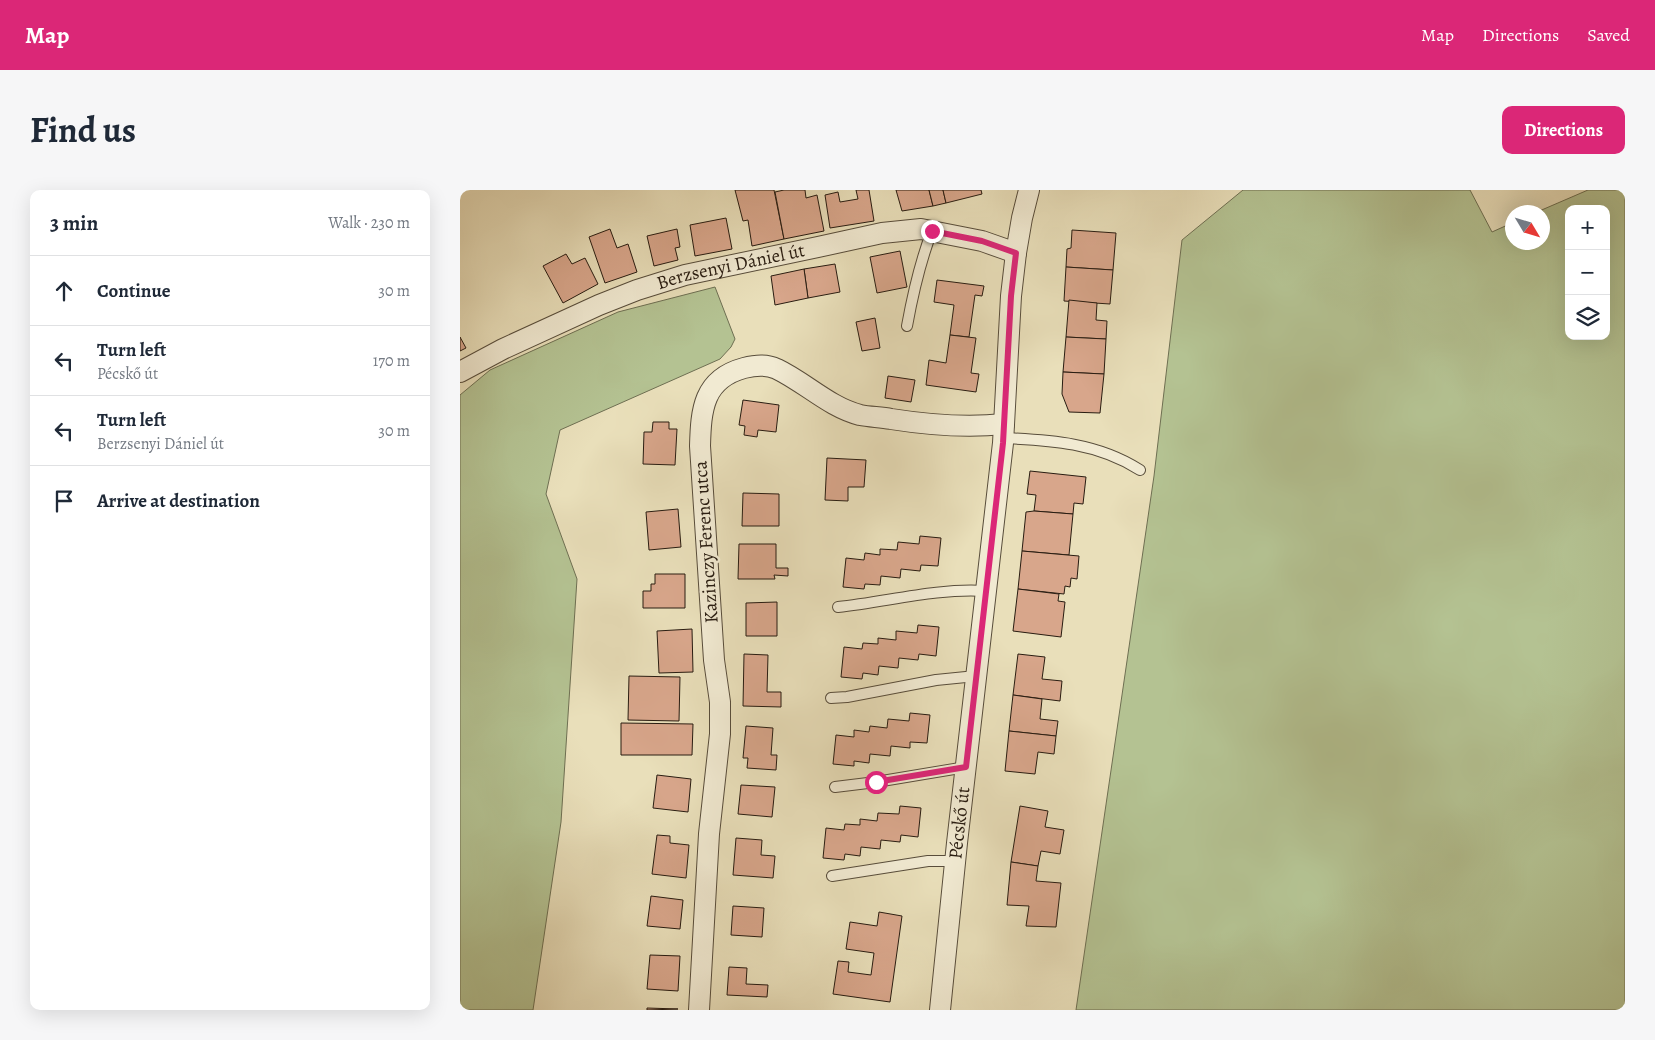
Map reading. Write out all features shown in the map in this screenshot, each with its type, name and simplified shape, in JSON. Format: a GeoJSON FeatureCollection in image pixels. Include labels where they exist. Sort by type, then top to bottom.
{"type":"FeatureCollection","features":[{"type":"Feature","properties":{"kind":"street","name":"Pécskő út"},"geometry":{"type":"LineString","coordinates":[[940,1010],[1004,431],[1011,296],[1016,253],[1029,190]]}},
{"type":"Feature","properties":{"kind":"street","name":"Berzsenyi Dániel út"},"geometry":{"type":"LineString","coordinates":[[460,372],[599,305],[637,290],[685,276],[882,233],[922,229],[982,241],[1016,253]]}},
{"type":"Feature","properties":{"kind":"street","name":"Kazinczy Ferenc utca"},"geometry":{"type":"LineString","coordinates":[[699,1010],[709,834],[720,734],[720,702],[714,660],[700,446],[700,420],[709,393],[726,375],[745,368],[763,365],[778,370],[844,410],[861,415],[924,424],[978,427],[1004,431]]}},
{"type":"Feature","properties":{"kind":"lane"},"geometry":{"type":"LineString","coordinates":[[907,326],[914,286],[932,231]]}},
{"type":"Feature","properties":{"kind":"lane"},"geometry":{"type":"LineString","coordinates":[[1004,431],[1092,448],[1127,462],[1140,470]]}},
{"type":"Feature","properties":{"kind":"lane"},"geometry":{"type":"LineString","coordinates":[[838,607],[937,592],[985,591]]}},
{"type":"Feature","properties":{"kind":"lane"},"geometry":{"type":"LineString","coordinates":[[831,698],[846,697],[936,680],[976,676]]}},
{"type":"Feature","properties":{"kind":"lane"},"geometry":{"type":"LineString","coordinates":[[835,787],[966,767]]}},
{"type":"Feature","properties":{"kind":"lane"},"geometry":{"type":"LineString","coordinates":[[832,876],[921,862],[955,861]]}},
{"type":"Feature","properties":{"kind":"green space"},"geometry":{"type":"Polygon","coordinates":[[[1243,190],[1470,190],[1492,232],[1505,226],[1505,250],[1550,250],[1550,206],[1588,190],[1625,190],[1625,1010],[1076,1010],[1154,476],[1182,240],[1243,190]]]}},
{"type":"Feature","properties":{"kind":"green space"},"geometry":{"type":"Polygon","coordinates":[[[715,287],[735,339],[731,347],[720,359],[560,430],[546,494],[577,579],[561,822],[533,1010],[460,1010],[460,395],[490,370],[618,312],[715,287]]]}},
{"type":"Feature","properties":{"kind":"building"},"geometry":{"type":"Polygon","coordinates":[[[735,190],[774,190],[784,239],[752,246],[748,220],[743,221],[735,190]]]}},
{"type":"Feature","properties":{"kind":"building"},"geometry":{"type":"Polygon","coordinates":[[[805,190],[806,198],[817,195],[824,231],[784,239],[775,192],[805,190]]]}},
{"type":"Feature","properties":{"kind":"building"},"geometry":{"type":"Polygon","coordinates":[[[856,190],[869,190],[874,221],[830,228],[825,195],[838,192],[840,202],[858,199],[856,190]]]}},
{"type":"Feature","properties":{"kind":"building"},"geometry":{"type":"Polygon","coordinates":[[[896,190],[929,190],[933,206],[902,211],[896,190]]]}},
{"type":"Feature","properties":{"kind":"building"},"geometry":{"type":"Polygon","coordinates":[[[929,190],[943,190],[946,203],[933,206],[929,190]]]}},
{"type":"Feature","properties":{"kind":"building"},"geometry":{"type":"Polygon","coordinates":[[[943,190],[981,190],[982,194],[946,203],[943,190]]]}},
{"type":"Feature","properties":{"kind":"building"},"geometry":{"type":"Polygon","coordinates":[[[726,218],[732,249],[695,256],[690,225],[726,218]]]}},
{"type":"Feature","properties":{"kind":"building"},"geometry":{"type":"Polygon","coordinates":[[[610,229],[617,248],[628,244],[637,272],[605,283],[589,237],[610,229]]]}},
{"type":"Feature","properties":{"kind":"building"},"geometry":{"type":"Polygon","coordinates":[[[677,229],[680,247],[675,248],[678,260],[654,266],[647,236],[677,229]]]}},
{"type":"Feature","properties":{"kind":"building"},"geometry":{"type":"Polygon","coordinates":[[[1072,230],[1116,233],[1113,270],[1066,267],[1067,249],[1071,248],[1072,230]]]}},
{"type":"Feature","properties":{"kind":"building"},"geometry":{"type":"Polygon","coordinates":[[[900,251],[907,287],[877,293],[870,257],[900,251]]]}},
{"type":"Feature","properties":{"kind":"building"},"geometry":{"type":"Polygon","coordinates":[[[566,254],[572,264],[585,258],[598,284],[563,303],[543,266],[566,254]]]}},
{"type":"Feature","properties":{"kind":"building"},"geometry":{"type":"Polygon","coordinates":[[[835,264],[840,292],[808,298],[804,269],[835,264]]]}},
{"type":"Feature","properties":{"kind":"building"},"geometry":{"type":"Polygon","coordinates":[[[1066,267],[1113,270],[1110,304],[1064,301],[1066,267]]]}},
{"type":"Feature","properties":{"kind":"building"},"geometry":{"type":"Polygon","coordinates":[[[804,269],[808,298],[775,305],[771,276],[804,269]]]}},
{"type":"Feature","properties":{"kind":"building"},"geometry":{"type":"Polygon","coordinates":[[[937,280],[984,286],[982,296],[975,295],[969,337],[950,335],[954,305],[934,302],[937,280]]]}},
{"type":"Feature","properties":{"kind":"building"},"geometry":{"type":"Polygon","coordinates":[[[1069,300],[1097,303],[1096,320],[1107,321],[1106,339],[1066,337],[1069,300]]]}},
{"type":"Feature","properties":{"kind":"building"},"geometry":{"type":"Polygon","coordinates":[[[875,318],[880,348],[862,351],[856,322],[875,318]]]}},
{"type":"Feature","properties":{"kind":"building"},"geometry":{"type":"Polygon","coordinates":[[[950,335],[976,338],[971,373],[979,374],[976,392],[926,385],[929,360],[946,363],[950,335]]]}},
{"type":"Feature","properties":{"kind":"building"},"geometry":{"type":"Polygon","coordinates":[[[460,337],[466,348],[460,351],[460,337]]]}},
{"type":"Feature","properties":{"kind":"building"},"geometry":{"type":"Polygon","coordinates":[[[1066,337],[1106,339],[1104,374],[1063,372],[1066,337]]]}},
{"type":"Feature","properties":{"kind":"building"},"geometry":{"type":"Polygon","coordinates":[[[1063,372],[1104,374],[1100,413],[1069,412],[1062,394],[1063,372]]]}},
{"type":"Feature","properties":{"kind":"building"},"geometry":{"type":"Polygon","coordinates":[[[888,376],[915,380],[911,402],[885,398],[888,376]]]}},
{"type":"Feature","properties":{"kind":"building"},"geometry":{"type":"Polygon","coordinates":[[[743,400],[779,405],[776,432],[758,430],[757,437],[744,435],[745,426],[739,425],[743,400]]]}},
{"type":"Feature","properties":{"kind":"building"},"geometry":{"type":"Polygon","coordinates":[[[653,422],[669,422],[669,429],[677,429],[675,465],[643,464],[644,432],[652,432],[653,422]]]}},
{"type":"Feature","properties":{"kind":"building"},"geometry":{"type":"Polygon","coordinates":[[[827,458],[866,460],[864,487],[848,487],[848,501],[825,500],[827,458]]]}},
{"type":"Feature","properties":{"kind":"building"},"geometry":{"type":"Polygon","coordinates":[[[1030,471],[1086,477],[1083,504],[1074,503],[1073,514],[1034,511],[1036,495],[1027,494],[1030,471]]]}},
{"type":"Feature","properties":{"kind":"building"},"geometry":{"type":"Polygon","coordinates":[[[743,493],[779,494],[779,526],[742,526],[743,493]]]}},
{"type":"Feature","properties":{"kind":"building"},"geometry":{"type":"Polygon","coordinates":[[[678,509],[681,547],[649,550],[646,512],[678,509]]]}},
{"type":"Feature","properties":{"kind":"building"},"geometry":{"type":"Polygon","coordinates":[[[1026,512],[1073,514],[1069,555],[1022,551],[1026,512]]]}},
{"type":"Feature","properties":{"kind":"building"},"geometry":{"type":"Polygon","coordinates":[[[920,536],[941,538],[938,566],[921,565],[920,571],[901,569],[900,578],[881,576],[880,585],[865,584],[864,589],[843,587],[846,558],[864,560],[865,553],[880,555],[880,549],[897,550],[898,542],[919,544],[920,536]]]}},
{"type":"Feature","properties":{"kind":"building"},"geometry":{"type":"Polygon","coordinates":[[[739,544],[776,544],[776,568],[788,568],[788,576],[774,575],[775,579],[738,579],[739,544]]]}},
{"type":"Feature","properties":{"kind":"building"},"geometry":{"type":"Polygon","coordinates":[[[1022,551],[1079,556],[1077,579],[1071,578],[1070,587],[1065,586],[1064,594],[1018,589],[1022,551]]]}},
{"type":"Feature","properties":{"kind":"building"},"geometry":{"type":"Polygon","coordinates":[[[655,574],[685,574],[685,608],[643,608],[643,591],[651,591],[651,584],[655,584],[655,574]]]}},
{"type":"Feature","properties":{"kind":"building"},"geometry":{"type":"Polygon","coordinates":[[[1018,589],[1059,594],[1058,601],[1065,602],[1061,637],[1013,631],[1018,589]]]}},
{"type":"Feature","properties":{"kind":"building"},"geometry":{"type":"Polygon","coordinates":[[[777,602],[777,636],[746,636],[746,603],[777,602]]]}},
{"type":"Feature","properties":{"kind":"building"},"geometry":{"type":"Polygon","coordinates":[[[918,625],[939,627],[936,656],[919,654],[918,660],[899,658],[898,668],[879,666],[878,675],[863,673],[862,679],[841,677],[844,647],[862,649],[863,643],[878,644],[878,638],[896,640],[896,631],[917,633],[918,625]]]}},
{"type":"Feature","properties":{"kind":"building"},"geometry":{"type":"Polygon","coordinates":[[[692,629],[693,672],[659,673],[657,631],[692,629]]]}},
{"type":"Feature","properties":{"kind":"building"},"geometry":{"type":"Polygon","coordinates":[[[744,654],[768,655],[767,692],[781,692],[781,707],[743,706],[744,654]]]}},
{"type":"Feature","properties":{"kind":"building"},"geometry":{"type":"Polygon","coordinates":[[[1018,654],[1045,657],[1042,679],[1062,681],[1060,701],[1013,695],[1018,654]]]}},
{"type":"Feature","properties":{"kind":"building"},"geometry":{"type":"Polygon","coordinates":[[[629,676],[680,677],[679,721],[628,720],[629,676]]]}},
{"type":"Feature","properties":{"kind":"building"},"geometry":{"type":"Polygon","coordinates":[[[1013,695],[1042,699],[1040,719],[1058,721],[1056,736],[1009,731],[1013,695]]]}},
{"type":"Feature","properties":{"kind":"building"},"geometry":{"type":"Polygon","coordinates":[[[910,713],[930,715],[927,743],[910,742],[910,748],[891,746],[890,756],[870,754],[869,763],[854,761],[854,766],[833,764],[836,735],[854,737],[854,730],[869,732],[870,726],[887,728],[888,719],[909,721],[910,713]]]}},
{"type":"Feature","properties":{"kind":"building"},"geometry":{"type":"Polygon","coordinates":[[[621,723],[693,724],[692,755],[621,755],[621,723]]]}},
{"type":"Feature","properties":{"kind":"building"},"geometry":{"type":"Polygon","coordinates":[[[746,726],[773,728],[771,755],[777,755],[776,770],[747,768],[748,758],[743,758],[746,726]]]}},
{"type":"Feature","properties":{"kind":"building"},"geometry":{"type":"Polygon","coordinates":[[[1009,731],[1056,736],[1054,754],[1038,752],[1035,774],[1005,771],[1009,731]]]}},
{"type":"Feature","properties":{"kind":"building"},"geometry":{"type":"Polygon","coordinates":[[[657,775],[691,779],[688,812],[653,808],[657,775]]]}},
{"type":"Feature","properties":{"kind":"building"},"geometry":{"type":"Polygon","coordinates":[[[741,785],[775,787],[772,817],[738,814],[741,785]]]}},
{"type":"Feature","properties":{"kind":"building"},"geometry":{"type":"Polygon","coordinates":[[[900,806],[921,808],[918,837],[901,835],[900,842],[881,840],[880,849],[861,847],[860,856],[845,854],[844,860],[823,858],[826,828],[844,830],[845,824],[860,825],[860,819],[877,821],[878,813],[899,814],[900,806]]]}},
{"type":"Feature","properties":{"kind":"building"},"geometry":{"type":"Polygon","coordinates":[[[1020,806],[1048,811],[1045,827],[1064,830],[1060,854],[1041,851],[1038,866],[1011,862],[1020,806]]]}},
{"type":"Feature","properties":{"kind":"building"},"geometry":{"type":"Polygon","coordinates":[[[657,835],[670,836],[670,843],[689,845],[686,878],[652,874],[657,835]]]}},
{"type":"Feature","properties":{"kind":"building"},"geometry":{"type":"Polygon","coordinates":[[[736,838],[762,840],[761,855],[775,856],[773,878],[733,875],[736,838]]]}},
{"type":"Feature","properties":{"kind":"building"},"geometry":{"type":"Polygon","coordinates":[[[1011,862],[1038,866],[1036,881],[1061,883],[1056,927],[1026,926],[1029,906],[1007,905],[1011,862]]]}},
{"type":"Feature","properties":{"kind":"building"},"geometry":{"type":"Polygon","coordinates":[[[651,896],[683,900],[680,929],[647,926],[651,896]]]}},
{"type":"Feature","properties":{"kind":"building"},"geometry":{"type":"Polygon","coordinates":[[[733,906],[764,908],[762,937],[731,935],[733,906]]]}},
{"type":"Feature","properties":{"kind":"building"},"geometry":{"type":"Polygon","coordinates":[[[879,912],[902,916],[890,1002],[833,994],[838,961],[849,962],[848,972],[871,975],[874,953],[846,949],[850,922],[877,926],[879,912]]]}},
{"type":"Feature","properties":{"kind":"building"},"geometry":{"type":"Polygon","coordinates":[[[650,955],[680,956],[678,991],[647,989],[650,955]]]}},
{"type":"Feature","properties":{"kind":"building"},"geometry":{"type":"Polygon","coordinates":[[[729,967],[747,968],[746,984],[768,985],[767,997],[727,995],[729,967]]]}},
{"type":"Feature","properties":{"kind":"building"},"geometry":{"type":"Polygon","coordinates":[[[647,1008],[678,1009],[647,1010],[647,1008]]]}},
{"type":"Feature","properties":{"kind":"route"},"geometry":{"type":"LineString","coordinates":[[876,782],[966,767],[1003,443],[1011,296],[1016,253],[982,241],[932,231]]}}]}
